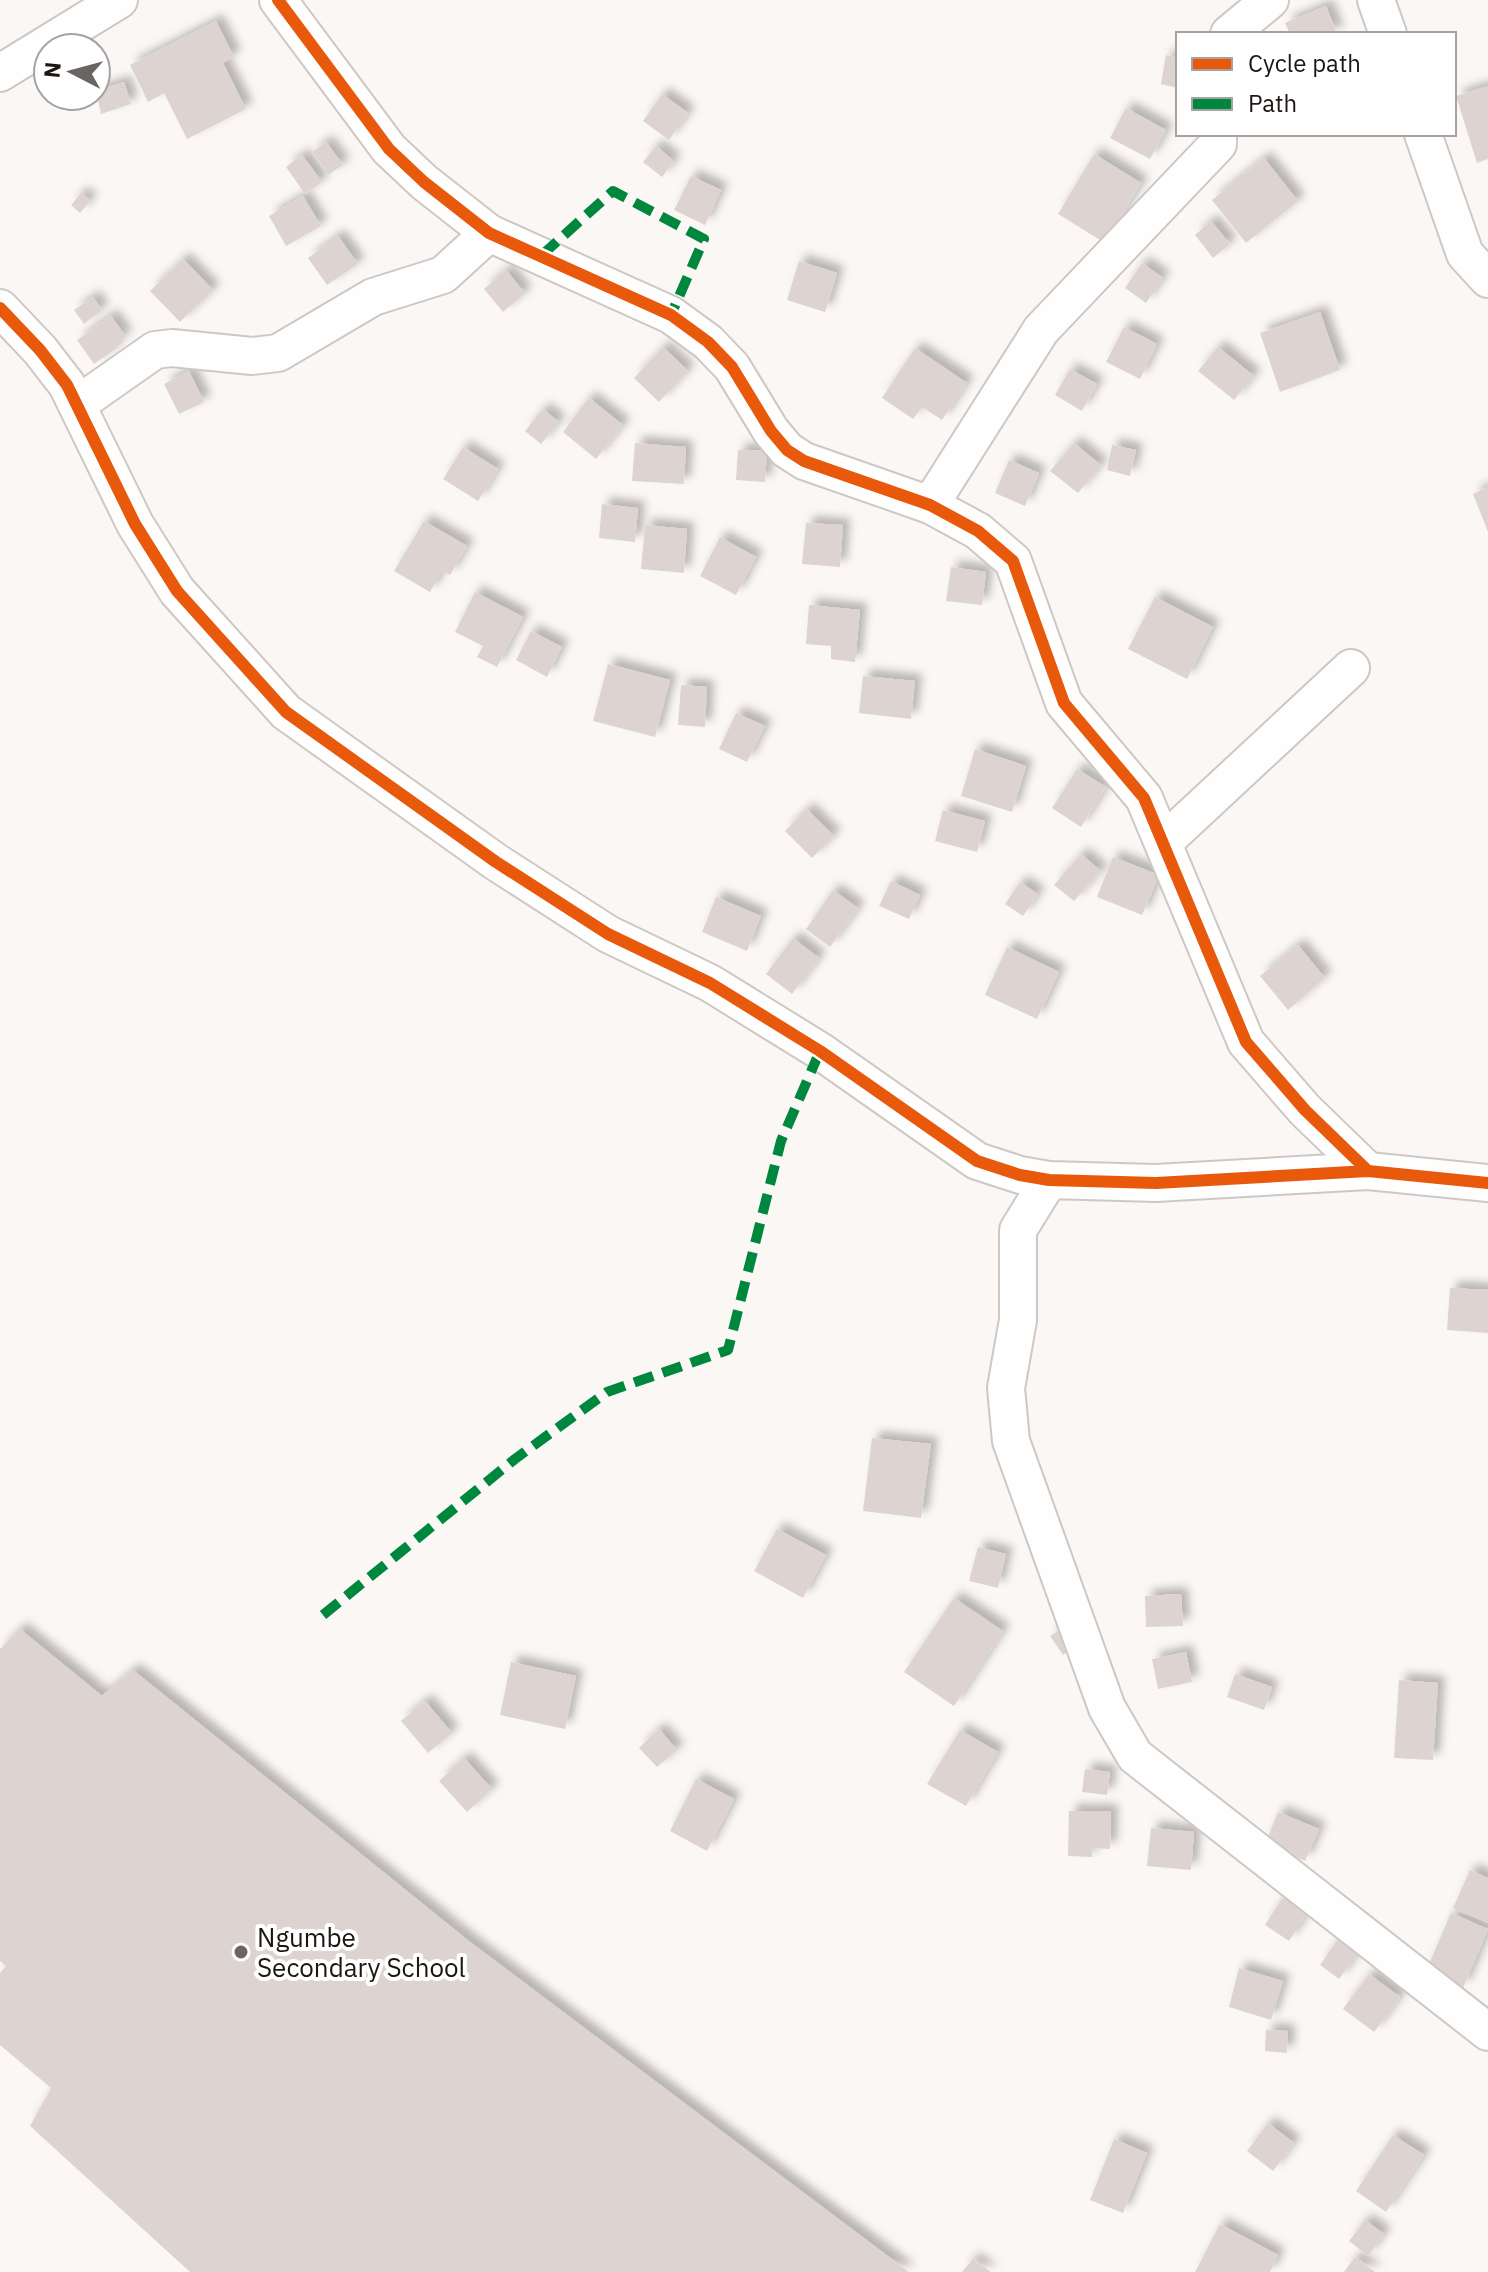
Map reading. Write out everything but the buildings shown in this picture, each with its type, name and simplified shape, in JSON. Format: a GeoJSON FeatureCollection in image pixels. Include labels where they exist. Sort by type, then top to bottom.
{"type":"FeatureCollection","features":[{"type":"Feature","properties":{"kind":"street"},"geometry":{"type":"LineString","coordinates":[[0,73],[119,0]]}},
{"type":"Feature","properties":{"kind":"street"},"geometry":{"type":"LineString","coordinates":[[278,0],[389,149],[424,182],[489,233],[671,315],[721,353],[771,431],[787,450],[804,461],[930,505],[978,531],[1013,561],[1064,703],[1144,798],[1165,841],[1246,1042],[1305,1110],[1368,1171]]}},
{"type":"Feature","properties":{"kind":"street"},"geometry":{"type":"LineString","coordinates":[[1231,32],[1270,0]]}},
{"type":"Feature","properties":{"kind":"street"},"geometry":{"type":"LineString","coordinates":[[1376,0],[1387,32]]}},
{"type":"Feature","properties":{"kind":"street"},"geometry":{"type":"LineString","coordinates":[[930,505],[1041,330],[1218,144],[1218,136]]}},
{"type":"Feature","properties":{"kind":"street"},"geometry":{"type":"LineString","coordinates":[[1424,136],[1465,254],[1488,279]]}},
{"type":"Feature","properties":{"kind":"street"},"geometry":{"type":"LineString","coordinates":[[78,404],[155,350],[172,348],[252,356],[278,353],[373,297],[443,275],[489,233]]}},
{"type":"Feature","properties":{"kind":"street"},"geometry":{"type":"LineString","coordinates":[[0,308],[40,350],[78,404],[135,524],[177,591],[286,712],[496,862],[608,934],[710,983],[820,1051],[977,1161],[1020,1175],[1049,1180],[1156,1183],[1368,1171],[1488,1183]]}},
{"type":"Feature","properties":{"kind":"street"},"geometry":{"type":"LineString","coordinates":[[1165,841],[1351,668]]}},
{"type":"Feature","properties":{"kind":"street"},"geometry":{"type":"LineString","coordinates":[[1049,1180],[1018,1230],[1018,1320],[1006,1388],[1011,1441],[1107,1708],[1135,1756],[1488,2032]]}},
{"type":"Feature","properties":{"kind":"marked path"},"geometry":{"type":"LineString","coordinates":[[542,255],[613,191],[704,239],[671,315]]}},
{"type":"Feature","properties":{"kind":"marked path"},"geometry":{"type":"LineString","coordinates":[[323,1615],[515,1459],[607,1392],[728,1350],[781,1141],[820,1051]]}},
{"type":"Feature","properties":{"kind":"cycle path"},"geometry":{"type":"LineString","coordinates":[[278,0],[389,149],[424,182],[489,233],[671,315],[708,342],[732,367],[771,431],[787,450],[804,461],[930,505],[978,531],[1013,561],[1064,703],[1144,798],[1246,1042],[1305,1110],[1368,1171]]}},
{"type":"Feature","properties":{"kind":"cycle path"},"geometry":{"type":"LineString","coordinates":[[0,308],[40,350],[67,385],[135,524],[177,591],[286,712],[496,862],[608,934],[710,983],[820,1051],[977,1161],[1020,1175],[1049,1180],[1156,1183],[1368,1171],[1488,1183]]}},
{"type":"Feature","properties":{"kind":"place","name":"Ngumbe Secondary School"},"geometry":{"type":"Point","coordinates":[241,1952]}}]}
